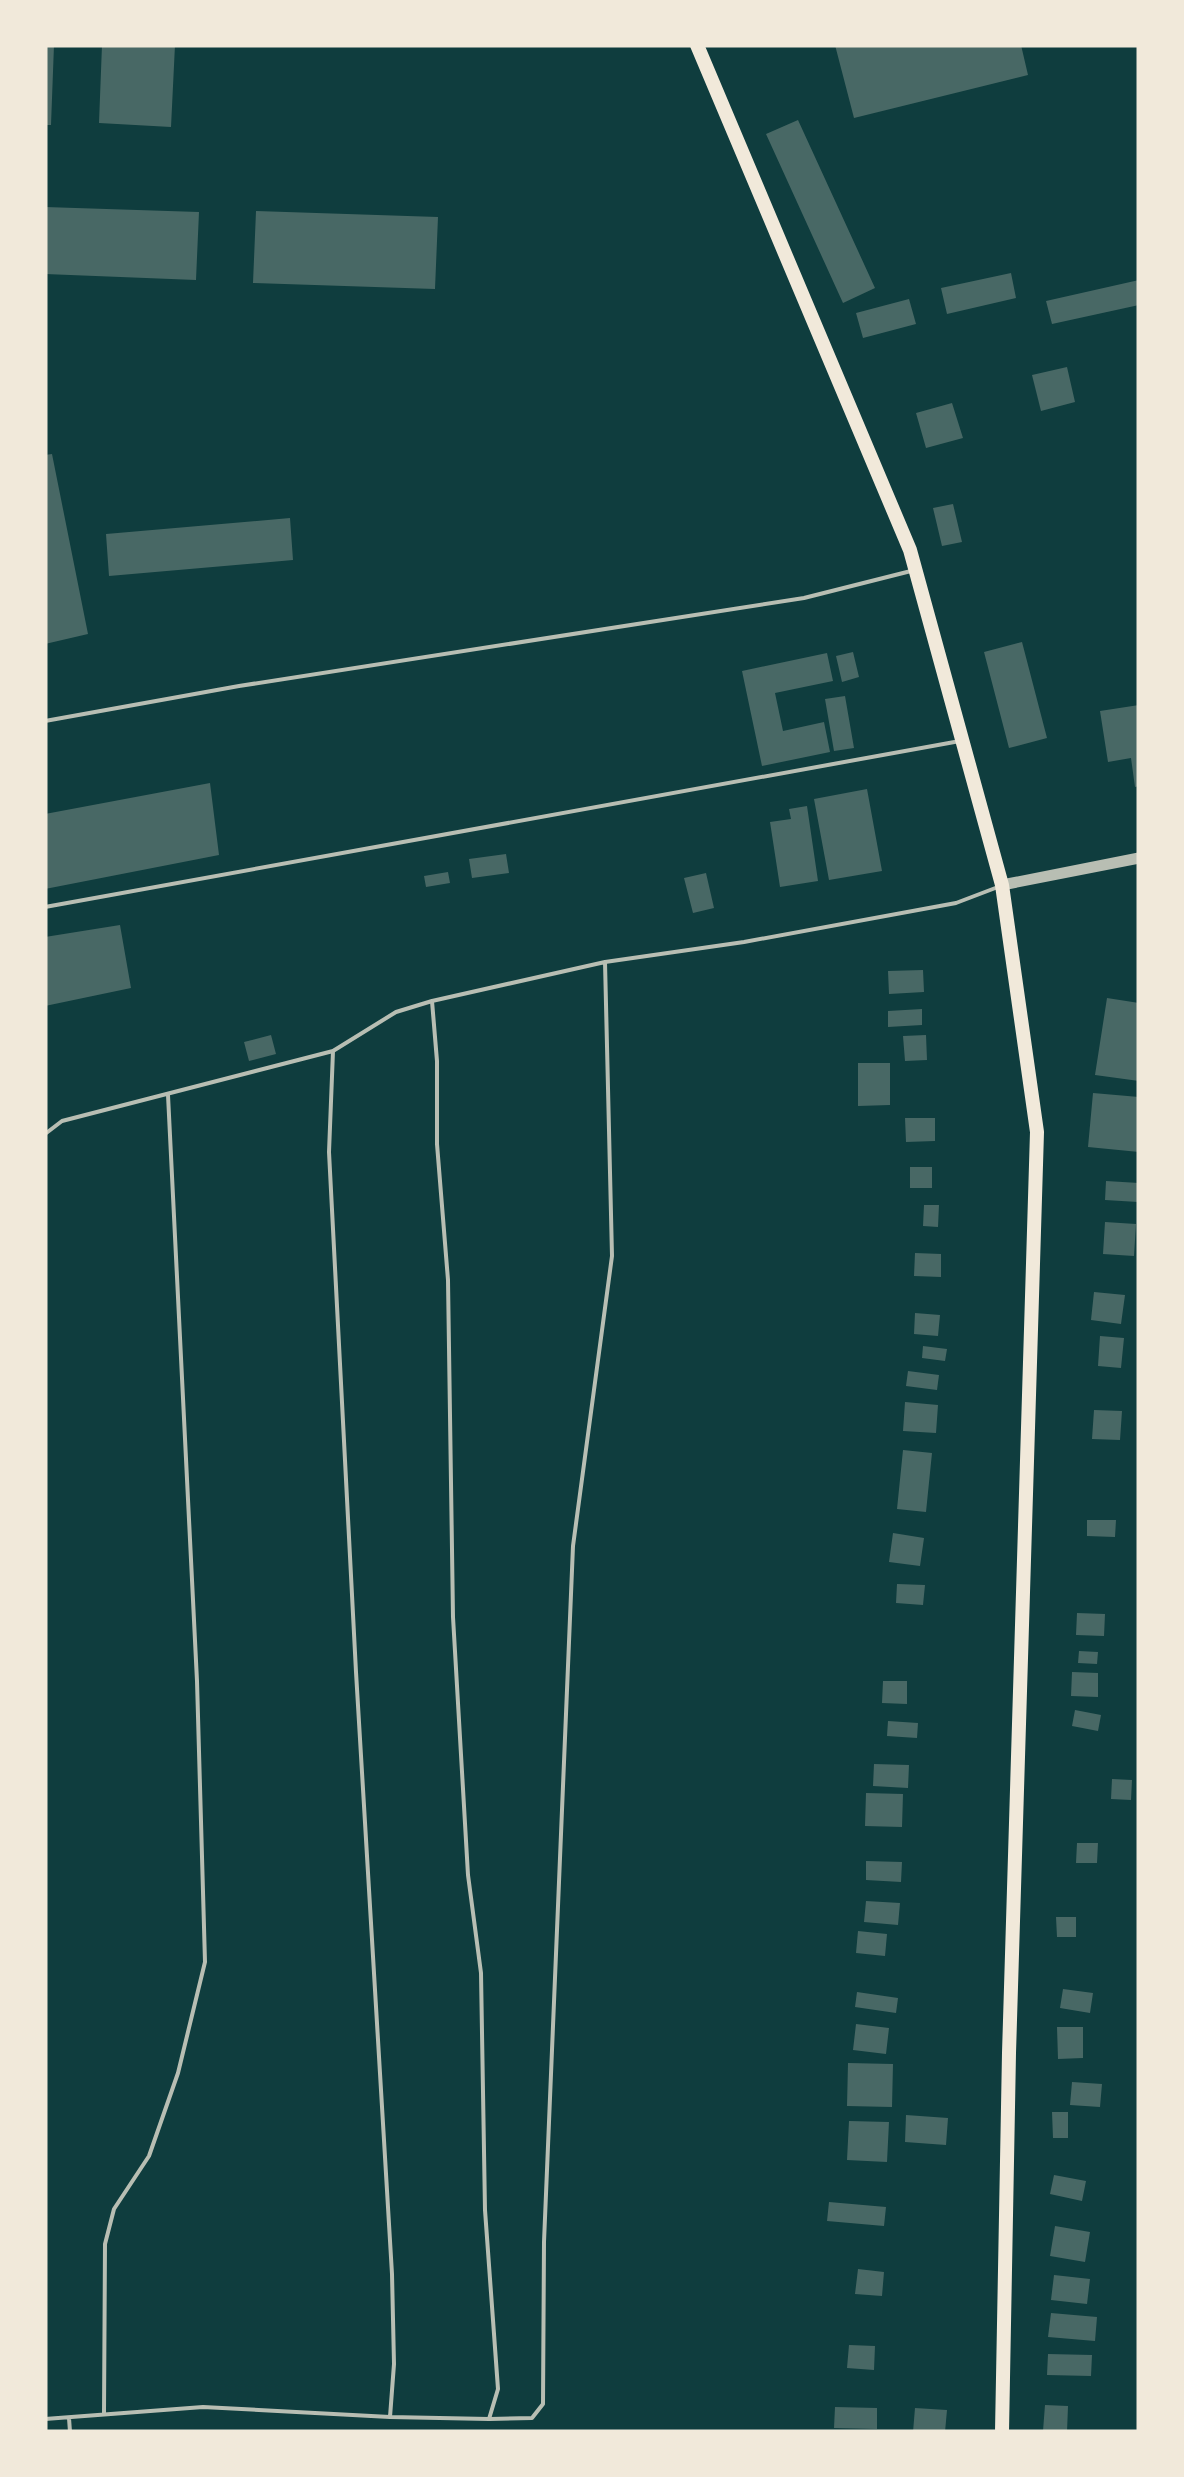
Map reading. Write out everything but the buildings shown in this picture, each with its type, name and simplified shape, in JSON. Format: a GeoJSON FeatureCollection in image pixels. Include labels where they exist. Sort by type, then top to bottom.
{"type":"FeatureCollection","features":[{"type":"Feature","properties":{"kind":"main road"},"geometry":{"type":"LineString","coordinates":[[696,45],[910,550],[1002,885],[1038,1132],[1009,2053],[1002,2432]]}},
{"type":"Feature","properties":{"kind":"street"},"geometry":{"type":"LineString","coordinates":[[1002,885],[1139,858]]}},
{"type":"Feature","properties":{"kind":"lane"},"geometry":{"type":"LineString","coordinates":[[45,721],[240,686],[804,598],[915,570]]}},
{"type":"Feature","properties":{"kind":"lane"},"geometry":{"type":"LineString","coordinates":[[45,907],[962,741]]}},
{"type":"Feature","properties":{"kind":"lane"},"geometry":{"type":"LineString","coordinates":[[45,1134],[62,1121],[334,1051],[396,1012],[432,1001],[605,962],[956,904],[1002,885]]}},
{"type":"Feature","properties":{"kind":"lane"},"geometry":{"type":"LineString","coordinates":[[45,2419],[203,2407],[390,2417],[532,2418],[544,2404],[544,2242],[573,1546],[612,1256],[605,962]]}},
{"type":"Feature","properties":{"kind":"lane"},"geometry":{"type":"LineString","coordinates":[[432,1001],[437,1144],[448,1280],[453,1617],[468,1875],[482,1974],[485,2210],[498,2390],[489,2419]]}},
{"type":"Feature","properties":{"kind":"lane"},"geometry":{"type":"LineString","coordinates":[[334,1051],[329,1152],[392,2274],[394,2364],[390,2417]]}},
{"type":"Feature","properties":{"kind":"lane"},"geometry":{"type":"LineString","coordinates":[[104,2414],[105,2244],[114,2209],[149,2156],[161,2123],[206,1962],[197,1681],[168,1096]]}},
{"type":"Feature","properties":{"kind":"lane"},"geometry":{"type":"LineString","coordinates":[[69,2418],[70,2432]]}}]}
